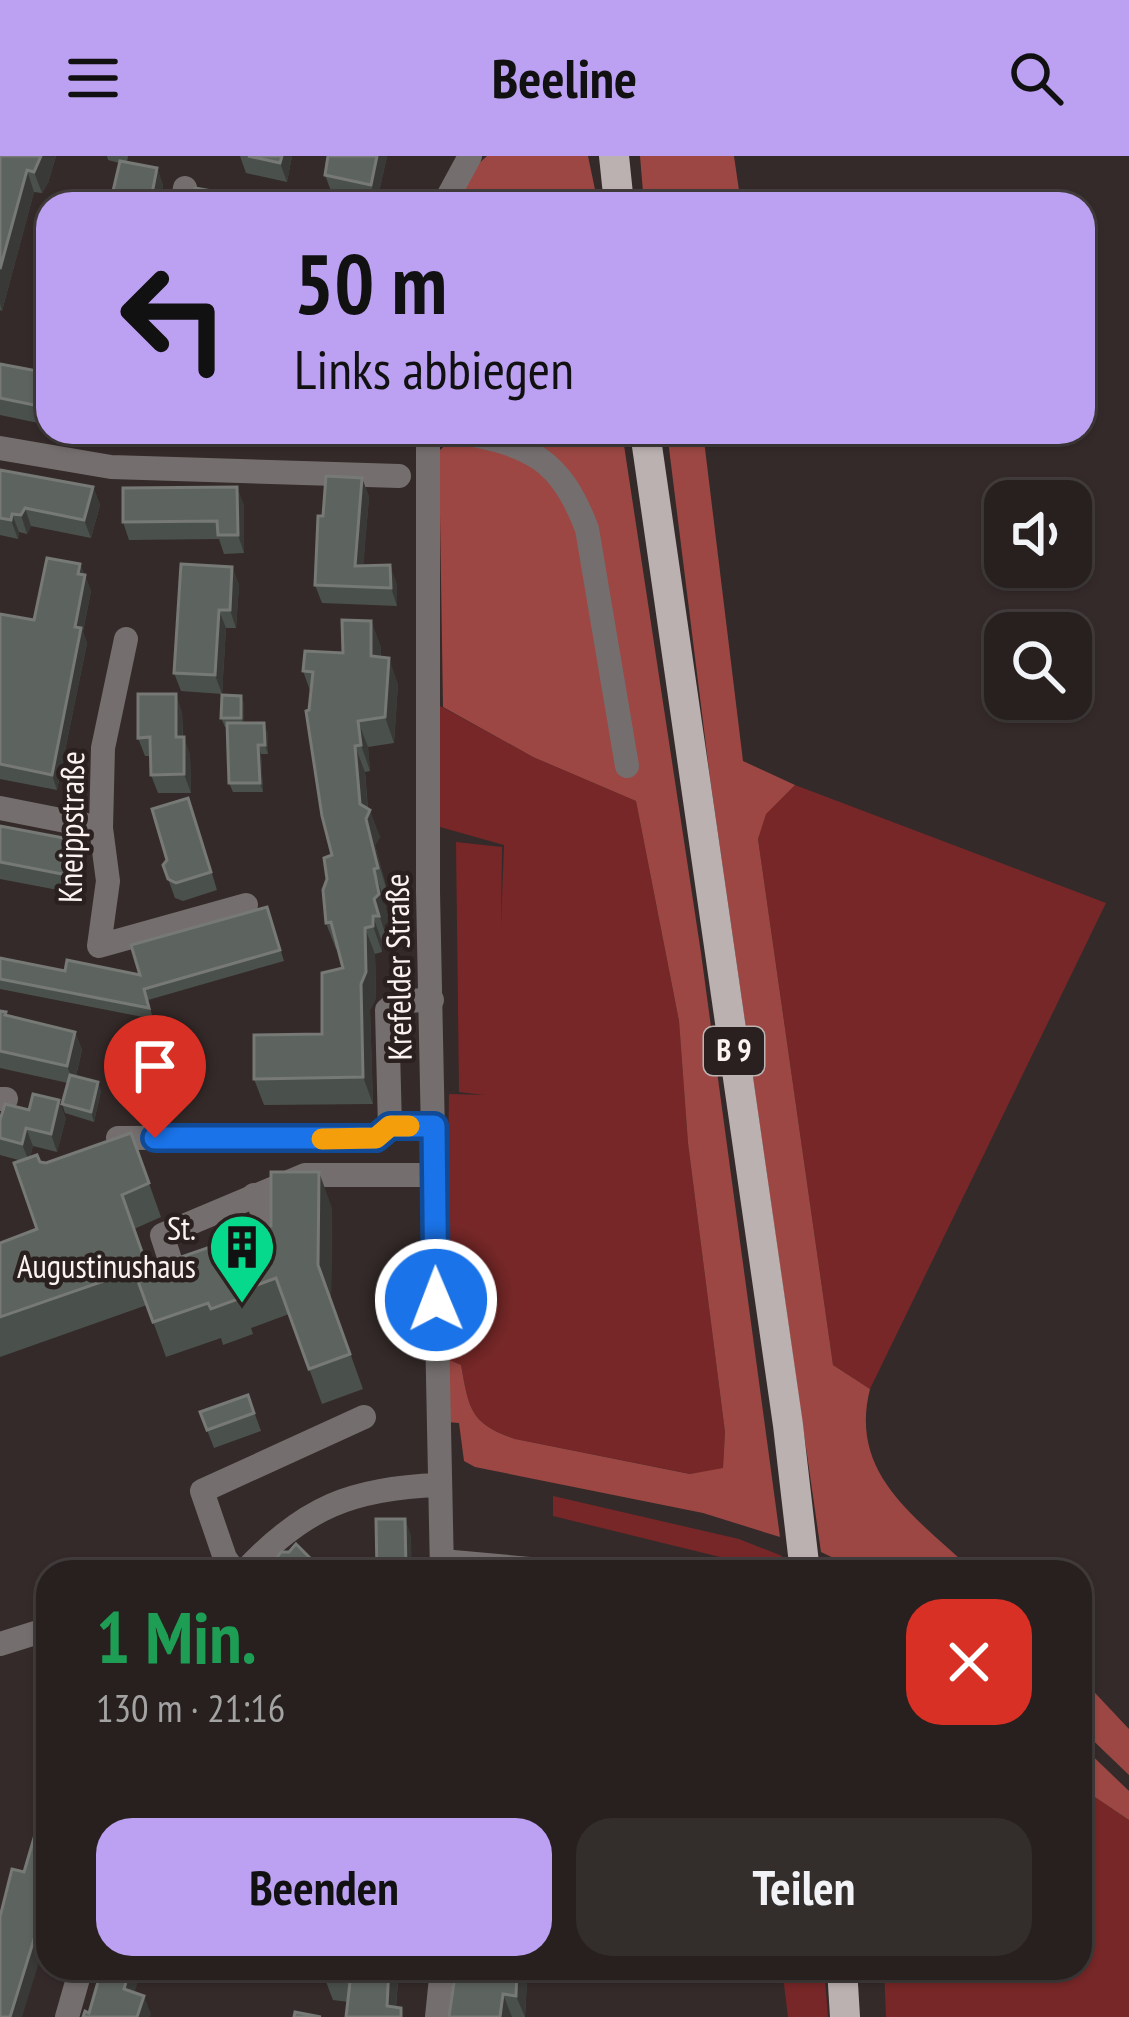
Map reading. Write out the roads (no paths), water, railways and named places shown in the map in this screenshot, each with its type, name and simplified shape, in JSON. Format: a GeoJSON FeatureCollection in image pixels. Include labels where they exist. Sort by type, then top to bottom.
{"type":"FeatureCollection","features":[{"type":"Feature","properties":{"kind":"main road"},"geometry":{"type":"LineString","coordinates":[[614,156],[618,192]]}},
{"type":"Feature","properties":{"kind":"main road","name":"B 9"},"geometry":{"type":"LineString","coordinates":[[647,444],[804,1560]]}},
{"type":"Feature","properties":{"kind":"main road"},"geometry":{"type":"LineString","coordinates":[[843,1980],[845,2017]]}},
{"type":"Feature","properties":{"kind":"street"},"geometry":{"type":"LineString","coordinates":[[450,192],[470,156]]}},
{"type":"Feature","properties":{"kind":"street","name":"Krefelder Straße"},"geometry":{"type":"LineString","coordinates":[[428,444],[428,892],[442,1560]]}},
{"type":"Feature","properties":{"kind":"street"},"geometry":{"type":"LineString","coordinates":[[507,444],[552,466],[573,491],[586,529],[627,766]]}},
{"type":"Feature","properties":{"kind":"street"},"geometry":{"type":"LineString","coordinates":[[0,448],[111,467],[399,476]]}},
{"type":"Feature","properties":{"kind":"street","name":"Kneippstraße"},"geometry":{"type":"LineString","coordinates":[[126,638],[103,748],[101,828],[108,881],[99,946],[246,905]]}},
{"type":"Feature","properties":{"kind":"street"},"geometry":{"type":"LineString","coordinates":[[0,808],[101,828]]}},
{"type":"Feature","properties":{"kind":"street"},"geometry":{"type":"LineString","coordinates":[[390,1126],[388,1010],[398,1001],[432,1000]]}},
{"type":"Feature","properties":{"kind":"street"},"geometry":{"type":"LineString","coordinates":[[118,1138],[376,1138],[390,1126],[434,1126]]}},
{"type":"Feature","properties":{"kind":"street"},"geometry":{"type":"LineString","coordinates":[[254,1196],[265,1217],[259,1252],[184,1276],[172,1266],[162,1234],[254,1196],[305,1175],[434,1175]]}},
{"type":"Feature","properties":{"kind":"street"},"geometry":{"type":"LineString","coordinates":[[227,1560],[202,1491],[364,1417]]}},
{"type":"Feature","properties":{"kind":"street"},"geometry":{"type":"LineString","coordinates":[[253,1560],[306,1516],[346,1496],[387,1487],[440,1485]]}},
{"type":"Feature","properties":{"kind":"street"},"geometry":{"type":"LineString","coordinates":[[0,1644],[36,1633]]}},
{"type":"Feature","properties":{"kind":"street"},"geometry":{"type":"LineString","coordinates":[[67,2017],[78,1980]]}},
{"type":"Feature","properties":{"kind":"street"},"geometry":{"type":"LineString","coordinates":[[437,2017],[441,1980]]}},
{"type":"Feature","properties":{"kind":"place","name":"St. Augustinushaus"},"geometry":{"type":"Point","coordinates":[242,1306]}}]}
